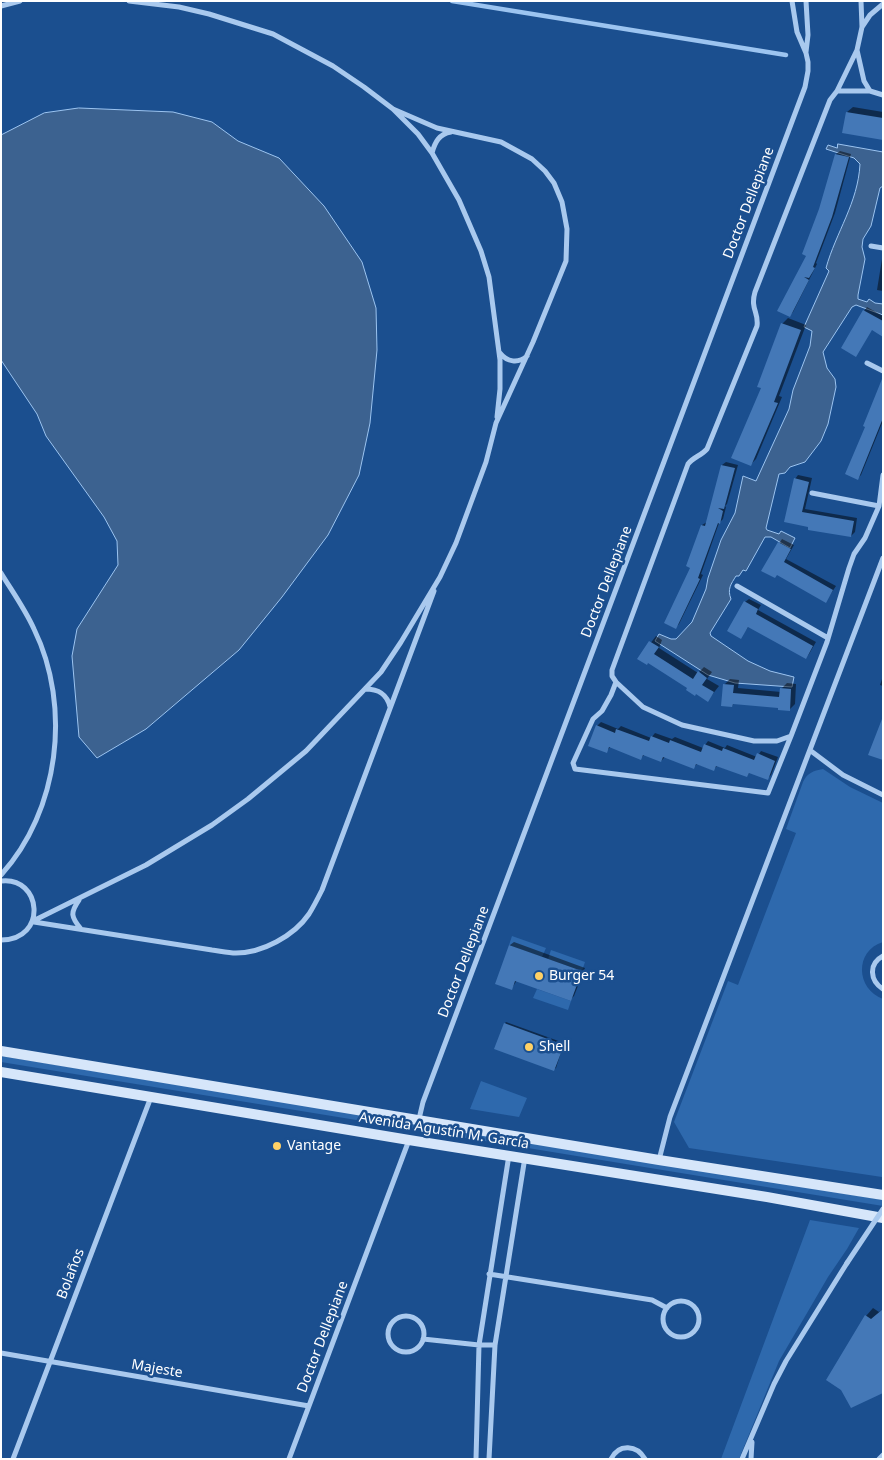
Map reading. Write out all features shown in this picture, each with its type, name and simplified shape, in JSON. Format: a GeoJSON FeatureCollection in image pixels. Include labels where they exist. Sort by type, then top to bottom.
{"type":"FeatureCollection","features":[{"type":"Feature","properties":{"kind":"main road","name":"Avenida Agustín M. García"},"geometry":{"type":"LineString","coordinates":[[1,1051],[659,1160],[883,1195]]}},
{"type":"Feature","properties":{"kind":"main road","name":"Avenida Agustín M. García"},"geometry":{"type":"LineString","coordinates":[[1,1072],[767,1197],[883,1218]]}},
{"type":"Feature","properties":{"kind":"street"},"geometry":{"type":"LineString","coordinates":[[1,6],[20,1]]}},
{"type":"Feature","properties":{"kind":"street"},"geometry":{"type":"LineString","coordinates":[[33,922],[146,865],[212,825],[248,799],[306,751],[381,672],[440,576],[456,543],[486,462],[496,423],[500,389],[499,352],[489,277],[482,251],[459,200],[432,153],[418,134],[393,109],[333,66],[273,34],[202,12],[179,7],[129,1]]}},
{"type":"Feature","properties":{"kind":"street","name":"Doctor Dellepiane"},"geometry":{"type":"LineString","coordinates":[[792,1],[798,32],[806,53]]}},
{"type":"Feature","properties":{"kind":"street","name":"Doctor Dellepiane"},"geometry":{"type":"LineString","coordinates":[[419,1119],[427,1093],[805,86],[808,71],[806,1]]}},
{"type":"Feature","properties":{"kind":"street"},"geometry":{"type":"LineString","coordinates":[[792,736],[777,740],[754,741],[682,725],[643,708],[616,682],[612,676],[612,670],[688,464],[692,458],[702,455],[707,449],[757,326],[758,319],[752,302],[755,292],[830,100],[837,91],[857,50],[862,27],[861,1]]}},
{"type":"Feature","properties":{"kind":"street"},"geometry":{"type":"LineString","coordinates":[[862,27],[870,15],[883,4]]}},
{"type":"Feature","properties":{"kind":"street"},"geometry":{"type":"LineString","coordinates":[[857,50],[864,81],[870,92]]}},
{"type":"Feature","properties":{"kind":"street"},"geometry":{"type":"LineString","coordinates":[[837,91],[870,92],[883,95]]}},
{"type":"Feature","properties":{"kind":"street"},"geometry":{"type":"LineString","coordinates":[[393,109],[423,123],[501,142],[532,159],[554,183],[562,202],[567,229],[566,261],[496,423]]}},
{"type":"Feature","properties":{"kind":"street"},"geometry":{"type":"LineString","coordinates":[[432,153],[439,137],[446,133],[454,132]]}},
{"type":"Feature","properties":{"kind":"street"},"geometry":{"type":"LineString","coordinates":[[871,246],[883,248]]}},
{"type":"Feature","properties":{"kind":"street"},"geometry":{"type":"LineString","coordinates":[[499,352],[509,360],[515,361],[527,355]]}},
{"type":"Feature","properties":{"kind":"street"},"geometry":{"type":"LineString","coordinates":[[867,363],[883,371]]}},
{"type":"Feature","properties":{"kind":"street"},"geometry":{"type":"LineString","coordinates":[[616,682],[602,711],[593,720],[573,763],[575,769],[768,792],[792,736],[828,638],[854,554],[865,538],[878,506],[883,475]]}},
{"type":"Feature","properties":{"kind":"street"},"geometry":{"type":"LineString","coordinates":[[812,493],[878,506]]}},
{"type":"Feature","properties":{"kind":"street"},"geometry":{"type":"LineString","coordinates":[[659,1160],[674,1108],[883,558]]}},
{"type":"Feature","properties":{"kind":"street"},"geometry":{"type":"LineString","coordinates":[[1,573],[34,629],[42,648],[53,692],[56,734],[50,782],[42,807],[24,845],[13,862],[1,875]]}},
{"type":"Feature","properties":{"kind":"street"},"geometry":{"type":"LineString","coordinates":[[33,922],[237,953],[276,942],[294,930],[308,915],[322,890],[440,576]]}},
{"type":"Feature","properties":{"kind":"street"},"geometry":{"type":"LineString","coordinates":[[737,586],[828,638]]}},
{"type":"Feature","properties":{"kind":"street"},"geometry":{"type":"LineString","coordinates":[[365,689],[374,689],[386,696],[390,708]]}},
{"type":"Feature","properties":{"kind":"street"},"geometry":{"type":"LineString","coordinates":[[811,751],[843,775],[883,795]]}},
{"type":"Feature","properties":{"kind":"street"},"geometry":{"type":"LineString","coordinates":[[1,881],[14,882],[23,886],[30,893],[34,902],[35,912],[33,922],[28,930],[10,940],[1,940]]}},
{"type":"Feature","properties":{"kind":"street"},"geometry":{"type":"LineString","coordinates":[[80,899],[72,914],[75,922],[82,929]]}},
{"type":"Feature","properties":{"kind":"street"},"geometry":{"type":"LineString","coordinates":[[883,956],[875,963],[872,974],[877,985],[883,990]]}},
{"type":"Feature","properties":{"kind":"street","name":"Bolaños"},"geometry":{"type":"LineString","coordinates":[[13,1459],[151,1097]]}},
{"type":"Feature","properties":{"kind":"street","name":"Doctor Dellepiane"},"geometry":{"type":"LineString","coordinates":[[289,1459],[409,1140]]}},
{"type":"Feature","properties":{"kind":"street"},"geometry":{"type":"LineString","coordinates":[[476,1459],[479,1345],[509,1155]]}},
{"type":"Feature","properties":{"kind":"street"},"geometry":{"type":"LineString","coordinates":[[490,1459],[495,1345],[525,1157]]}},
{"type":"Feature","properties":{"kind":"street"},"geometry":{"type":"LineString","coordinates":[[742,1459],[758,1419],[786,1360],[883,1209]]}},
{"type":"Feature","properties":{"kind":"street"},"geometry":{"type":"LineString","coordinates":[[490,1274],[652,1300],[667,1308]]}},
{"type":"Feature","properties":{"kind":"street"},"geometry":{"type":"LineString","coordinates":[[678,1302],[690,1304],[698,1314],[698,1326],[690,1335],[680,1337],[669,1333],[663,1324],[667,1308],[678,1302]]}},
{"type":"Feature","properties":{"kind":"street"},"geometry":{"type":"LineString","coordinates":[[399,1317],[410,1317],[420,1323],[423,1339],[416,1348],[404,1352],[393,1346],[390,1342],[388,1330],[391,1324],[399,1317]]}},
{"type":"Feature","properties":{"kind":"street"},"geometry":{"type":"LineString","coordinates":[[423,1339],[495,1345]]}},
{"type":"Feature","properties":{"kind":"street","name":"Majeste"},"geometry":{"type":"LineString","coordinates":[[1,1353],[308,1406]]}},
{"type":"Feature","properties":{"kind":"street"},"geometry":{"type":"LineString","coordinates":[[751,1459],[752,1438]]}},
{"type":"Feature","properties":{"kind":"street"},"geometry":{"type":"LineString","coordinates":[[611,1459],[616,1451],[627,1447],[638,1450],[645,1459]]}},
{"type":"Feature","properties":{"kind":"street"},"geometry":{"type":"LineString","coordinates":[[879,1459],[883,1456]]}},
{"type":"Feature","properties":{"kind":"shaded area"},"geometry":{"type":"Polygon","coordinates":[[[79,108],[173,112],[212,122],[238,141],[279,158],[324,206],[362,262],[376,308],[377,350],[370,423],[359,475],[328,535],[282,597],[239,650],[146,729],[97,758],[79,737],[72,656],[77,629],[118,565],[117,541],[104,517],[46,436],[37,414],[1,360],[1,135],[44,113],[79,108]]]}},
{"type":"Feature","properties":{"kind":"shaded area"},"geometry":{"type":"Polygon","coordinates":[[[838,144],[883,152],[883,186],[880,188],[871,226],[863,239],[862,247],[865,259],[858,299],[867,302],[869,299],[875,303],[883,304],[883,315],[856,305],[852,307],[823,352],[827,368],[835,379],[836,387],[828,424],[821,441],[805,462],[790,467],[785,473],[779,474],[766,528],[779,534],[781,531],[795,538],[790,548],[771,537],[765,537],[746,571],[743,570],[739,576],[736,576],[730,587],[731,599],[710,633],[711,636],[748,661],[770,671],[794,677],[792,687],[735,683],[708,675],[655,641],[659,634],[676,639],[692,622],[706,589],[721,540],[735,513],[743,476],[756,481],[789,409],[793,390],[810,346],[812,331],[804,327],[829,271],[826,268],[830,255],[851,205],[858,178],[860,164],[854,158],[826,149],[828,145],[837,148],[838,144]]]}},
{"type":"Feature","properties":{"kind":"shaded area"},"geometry":{"type":"Polygon","coordinates":[[[823,769],[850,787],[883,803],[883,942],[867,953],[863,961],[862,970],[863,979],[868,987],[874,994],[883,999],[882,1177],[689,1148],[674,1122],[728,981],[738,985],[796,833],[786,829],[803,782],[806,776],[823,769]]]}},
{"type":"Feature","properties":{"kind":"shaded area"},"geometry":{"type":"Polygon","coordinates":[[[512,936],[546,948],[542,957],[509,945],[512,936]]]}},
{"type":"Feature","properties":{"kind":"shaded area"},"geometry":{"type":"Polygon","coordinates":[[[551,950],[585,962],[582,971],[548,959],[551,950]]]}},
{"type":"Feature","properties":{"kind":"shaded area"},"geometry":{"type":"Polygon","coordinates":[[[537,989],[571,1001],[568,1010],[533,998],[537,989]]]}},
{"type":"Feature","properties":{"kind":"shaded area"},"geometry":{"type":"Polygon","coordinates":[[[1,1056],[883,1200],[883,1206],[1,1062],[1,1056]]]}},
{"type":"Feature","properties":{"kind":"shaded area"},"geometry":{"type":"Polygon","coordinates":[[[481,1081],[527,1098],[519,1117],[470,1109],[481,1081]]]}},
{"type":"Feature","properties":{"kind":"shaded area"},"geometry":{"type":"Polygon","coordinates":[[[810,1220],[859,1228],[779,1361],[739,1459],[721,1459],[810,1220]]]}},
{"type":"Feature","properties":{"kind":"building"},"geometry":{"type":"Polygon","coordinates":[[[846,112],[883,118],[883,140],[842,133],[846,112]]]}},
{"type":"Feature","properties":{"kind":"building"},"geometry":{"type":"Polygon","coordinates":[[[835,154],[849,157],[832,217],[813,267],[815,268],[809,278],[804,277],[809,280],[790,317],[777,311],[806,256],[802,254],[819,209],[835,154]]]}},
{"type":"Feature","properties":{"kind":"building"},"geometry":{"type":"Polygon","coordinates":[[[863,310],[883,321],[883,337],[872,330],[856,357],[841,348],[863,310]]]}},
{"type":"Feature","properties":{"kind":"building"},"geometry":{"type":"Polygon","coordinates":[[[781,323],[801,330],[774,402],[778,403],[751,466],[731,458],[761,388],[757,387],[781,323]]]}},
{"type":"Feature","properties":{"kind":"building"},"geometry":{"type":"Polygon","coordinates":[[[882,379],[883,418],[858,480],[845,474],[865,427],[863,426],[882,379]]]}},
{"type":"Feature","properties":{"kind":"building"},"geometry":{"type":"Polygon","coordinates":[[[721,465],[735,468],[724,509],[718,508],[723,511],[720,524],[718,523],[698,578],[700,579],[676,629],[664,623],[690,568],[686,566],[701,525],[705,526],[721,465]]]}},
{"type":"Feature","properties":{"kind":"building"},"geometry":{"type":"Polygon","coordinates":[[[794,478],[809,482],[802,512],[854,521],[851,537],[808,530],[808,527],[784,522],[794,478]]]}},
{"type":"Feature","properties":{"kind":"building"},"geometry":{"type":"Polygon","coordinates":[[[778,542],[791,549],[784,562],[833,590],[826,603],[777,575],[775,578],[761,571],[778,542]]]}},
{"type":"Feature","properties":{"kind":"building"},"geometry":{"type":"Polygon","coordinates":[[[744,601],[758,609],[756,614],[813,646],[806,659],[748,627],[741,639],[727,631],[744,601]]]}},
{"type":"Feature","properties":{"kind":"building"},"geometry":{"type":"Polygon","coordinates":[[[649,641],[659,647],[654,654],[693,679],[698,671],[707,678],[702,685],[714,692],[708,702],[696,694],[695,696],[686,690],[687,688],[648,663],[647,665],[637,659],[649,641]]]}},
{"type":"Feature","properties":{"kind":"building"},"geometry":{"type":"Polygon","coordinates":[[[723,684],[734,685],[733,693],[779,697],[780,688],[791,689],[790,711],[778,710],[778,708],[733,704],[732,707],[721,706],[723,684]]]}},
{"type":"Feature","properties":{"kind":"building"},"geometry":{"type":"Polygon","coordinates":[[[883,719],[883,760],[868,755],[883,719]]]}},
{"type":"Feature","properties":{"kind":"building"},"geometry":{"type":"Polygon","coordinates":[[[596,725],[615,733],[616,729],[649,741],[651,736],[669,743],[670,740],[701,752],[704,744],[722,751],[723,748],[754,760],[757,753],[775,761],[768,780],[749,773],[747,777],[716,766],[714,771],[696,764],[694,769],[663,757],[661,762],[643,755],[641,760],[609,747],[607,753],[588,746],[596,725]]]}},
{"type":"Feature","properties":{"kind":"building","name":"Burger 54"},"geometry":{"type":"Polygon","coordinates":[[[509,945],[582,971],[571,1001],[515,981],[512,990],[495,984],[509,945]]]}},
{"type":"Feature","properties":{"kind":"building","name":"Shell"},"geometry":{"type":"Polygon","coordinates":[[[504,1023],[564,1045],[554,1071],[494,1049],[504,1023]]]}},
{"type":"Feature","properties":{"kind":"building"},"geometry":{"type":"Polygon","coordinates":[[[883,1309],[883,1393],[851,1408],[841,1390],[826,1380],[865,1315],[871,1319],[883,1309]]]}},
{"type":"Feature","properties":{"kind":"waterway"},"geometry":{"type":"LineString","coordinates":[[452,1],[786,55]]}},
{"type":"Feature","properties":{"kind":"place","name":"Burger 54"},"geometry":{"type":"Point","coordinates":[539,976]}},
{"type":"Feature","properties":{"kind":"place","name":"Shell"},"geometry":{"type":"Point","coordinates":[529,1047]}},
{"type":"Feature","properties":{"kind":"place","name":"Vantage"},"geometry":{"type":"Point","coordinates":[277,1146]}}]}
